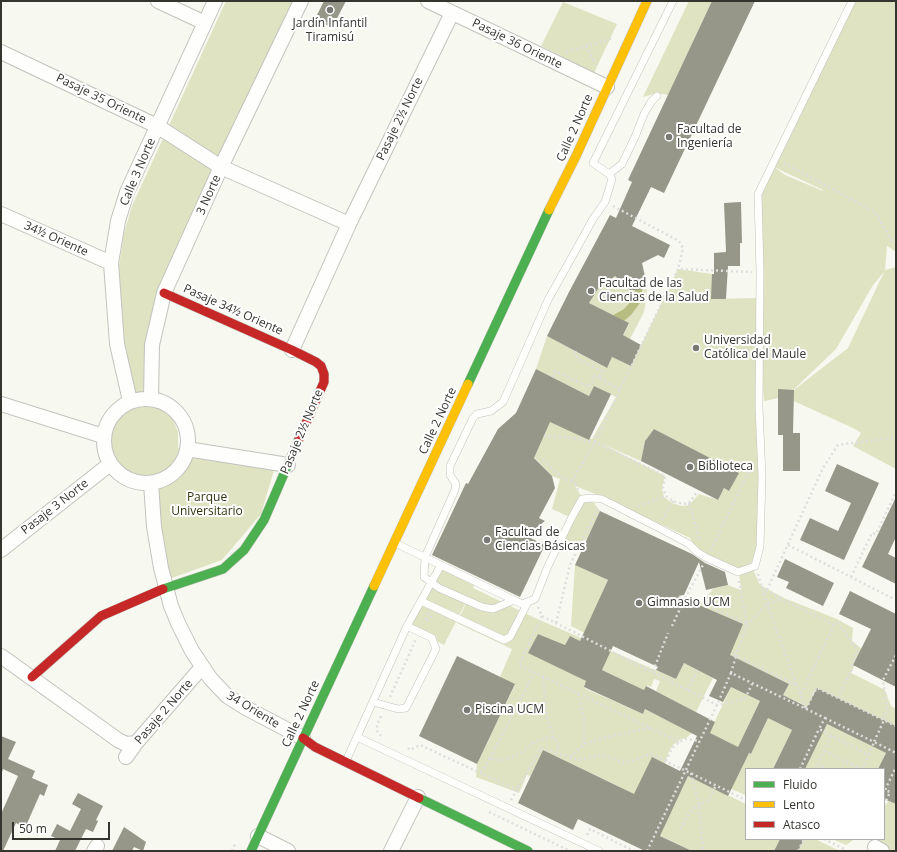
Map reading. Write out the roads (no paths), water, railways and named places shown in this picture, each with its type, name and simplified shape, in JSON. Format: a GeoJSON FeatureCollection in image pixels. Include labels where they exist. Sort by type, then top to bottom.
{"type":"FeatureCollection","features":[{"type":"Feature","properties":{"kind":"main road","name":"Calle 2 Norte"},"geometry":{"type":"LineString","coordinates":[[251,851],[550,209],[584,160],[607,86],[647,1]]}},
{"type":"Feature","properties":{"kind":"main road","name":"Pasaje 34½ Oriente"},"geometry":{"type":"LineString","coordinates":[[164,293],[292,350]]}},
{"type":"Feature","properties":{"kind":"main road","name":"Pasaje 2½ Norte"},"geometry":{"type":"LineString","coordinates":[[32,677],[101,616],[166,588],[223,569],[244,550],[264,520],[324,382],[324,374],[321,366],[292,350]]}},
{"type":"Feature","properties":{"kind":"main road","name":"34 Oriente"},"geometry":{"type":"LineString","coordinates":[[303,738],[315,747],[528,851]]}},
{"type":"Feature","properties":{"kind":"street"},"geometry":{"type":"LineString","coordinates":[[158,1],[205,23]]}},
{"type":"Feature","properties":{"kind":"street","name":"Calle 3 Norte"},"geometry":{"type":"LineString","coordinates":[[130,401],[117,344],[111,263],[118,221],[127,192],[215,1]]}},
{"type":"Feature","properties":{"kind":"street","name":"3 Norte"},"geometry":{"type":"LineString","coordinates":[[151,398],[152,344],[164,293],[221,167],[301,1]]}},
{"type":"Feature","properties":{"kind":"street","name":"Pasaje 36 Oriente"},"geometry":{"type":"LineString","coordinates":[[428,1],[607,86]]}},
{"type":"Feature","properties":{"kind":"street","name":"Pasaje 2½ Norte"},"geometry":{"type":"LineString","coordinates":[[292,350],[350,224],[452,13]]}},
{"type":"Feature","properties":{"kind":"street","name":"Pasaje 35 Oriente"},"geometry":{"type":"LineString","coordinates":[[1,52],[157,126],[221,167],[350,224]]}},
{"type":"Feature","properties":{"kind":"street","name":"34½ Oriente"},"geometry":{"type":"LineString","coordinates":[[1,214],[111,263]]}},
{"type":"Feature","properties":{"kind":"street"},"geometry":{"type":"LineString","coordinates":[[140,398],[151,398],[162,401],[173,408],[182,419],[187,431],[187,449],[183,461],[175,472],[164,480],[151,483],[140,483],[124,478],[110,464],[104,448],[103,436],[113,413],[121,406],[140,398]]}},
{"type":"Feature","properties":{"kind":"street"},"geometry":{"type":"LineString","coordinates":[[1,404],[103,436]]}},
{"type":"Feature","properties":{"kind":"street"},"geometry":{"type":"LineString","coordinates":[[187,449],[288,465]]}},
{"type":"Feature","properties":{"kind":"street","name":"Pasaje 3 Norte"},"geometry":{"type":"LineString","coordinates":[[1,550],[110,464]]}},
{"type":"Feature","properties":{"kind":"street","name":"34 Oriente"},"geometry":{"type":"LineString","coordinates":[[151,483],[152,505],[158,548],[166,588],[184,638],[202,667],[219,688],[236,702],[303,738]]}},
{"type":"Feature","properties":{"kind":"street"},"geometry":{"type":"LineString","coordinates":[[1,656],[118,740],[126,744],[136,743]]}},
{"type":"Feature","properties":{"kind":"street","name":"Pasaje 2 Norte"},"geometry":{"type":"LineString","coordinates":[[126,757],[136,743],[202,667]]}},
{"type":"Feature","properties":{"kind":"street"},"geometry":{"type":"LineString","coordinates":[[391,851],[418,797]]}},
{"type":"Feature","properties":{"kind":"street"},"geometry":{"type":"LineString","coordinates":[[258,836],[288,851]]}},
{"type":"Feature","properties":{"kind":"lane"},"geometry":{"type":"LineString","coordinates":[[514,600],[492,609],[482,607],[439,588],[424,577],[425,557],[455,490],[456,484],[450,475],[450,466],[473,418],[477,414],[491,411],[503,402],[548,300],[593,219],[605,202],[612,179],[609,174],[584,160],[673,1]]}},
{"type":"Feature","properties":{"kind":"lane"},"geometry":{"type":"LineString","coordinates":[[421,601],[504,640],[510,637],[531,600],[572,516],[582,499],[590,498],[602,499],[688,544],[707,558],[738,572],[755,566],[760,547],[762,465],[759,407],[760,272],[758,194],[852,1]]}},
{"type":"Feature","properties":{"kind":"lane"},"geometry":{"type":"LineString","coordinates":[[609,174],[622,164],[644,114],[651,102],[657,96]]}},
{"type":"Feature","properties":{"kind":"lane"},"geometry":{"type":"LineString","coordinates":[[394,543],[522,604],[531,600]]}},
{"type":"Feature","properties":{"kind":"lane"},"geometry":{"type":"LineString","coordinates":[[345,762],[407,626],[441,565]]}},
{"type":"Feature","properties":{"kind":"lane"},"geometry":{"type":"LineString","coordinates":[[373,702],[398,709],[406,708],[436,649],[432,638],[407,626]]}},
{"type":"Feature","properties":{"kind":"lane"},"geometry":{"type":"LineString","coordinates":[[357,737],[599,851]]}},
{"type":"Feature","properties":{"kind":"place","name":"Jardín Infantil Tiramisú"},"geometry":{"type":"Point","coordinates":[330,10]}},
{"type":"Feature","properties":{"kind":"place","name":"Facultad de Ingeniería"},"geometry":{"type":"Point","coordinates":[669,137]}},
{"type":"Feature","properties":{"kind":"place","name":"Facultad de las Ciencias de la Salud"},"geometry":{"type":"Point","coordinates":[591,291]}},
{"type":"Feature","properties":{"kind":"place","name":"Universidad Católica del Maule"},"geometry":{"type":"Point","coordinates":[696,348]}},
{"type":"Feature","properties":{"kind":"place","name":"Biblioteca"},"geometry":{"type":"Point","coordinates":[690,467]}},
{"type":"Feature","properties":{"kind":"place","name":"Facultad de Ciencias Básicas"},"geometry":{"type":"Point","coordinates":[487,540]}},
{"type":"Feature","properties":{"kind":"place","name":"Gimnasio UCM"},"geometry":{"type":"Point","coordinates":[639,603]}},
{"type":"Feature","properties":{"kind":"place","name":"Piscina UCM"},"geometry":{"type":"Point","coordinates":[467,710]}},
{"type":"Feature","properties":{"kind":"park label","name":"Parque Universitario"},"geometry":{"type":"Point","coordinates":[207,505]}}]}
